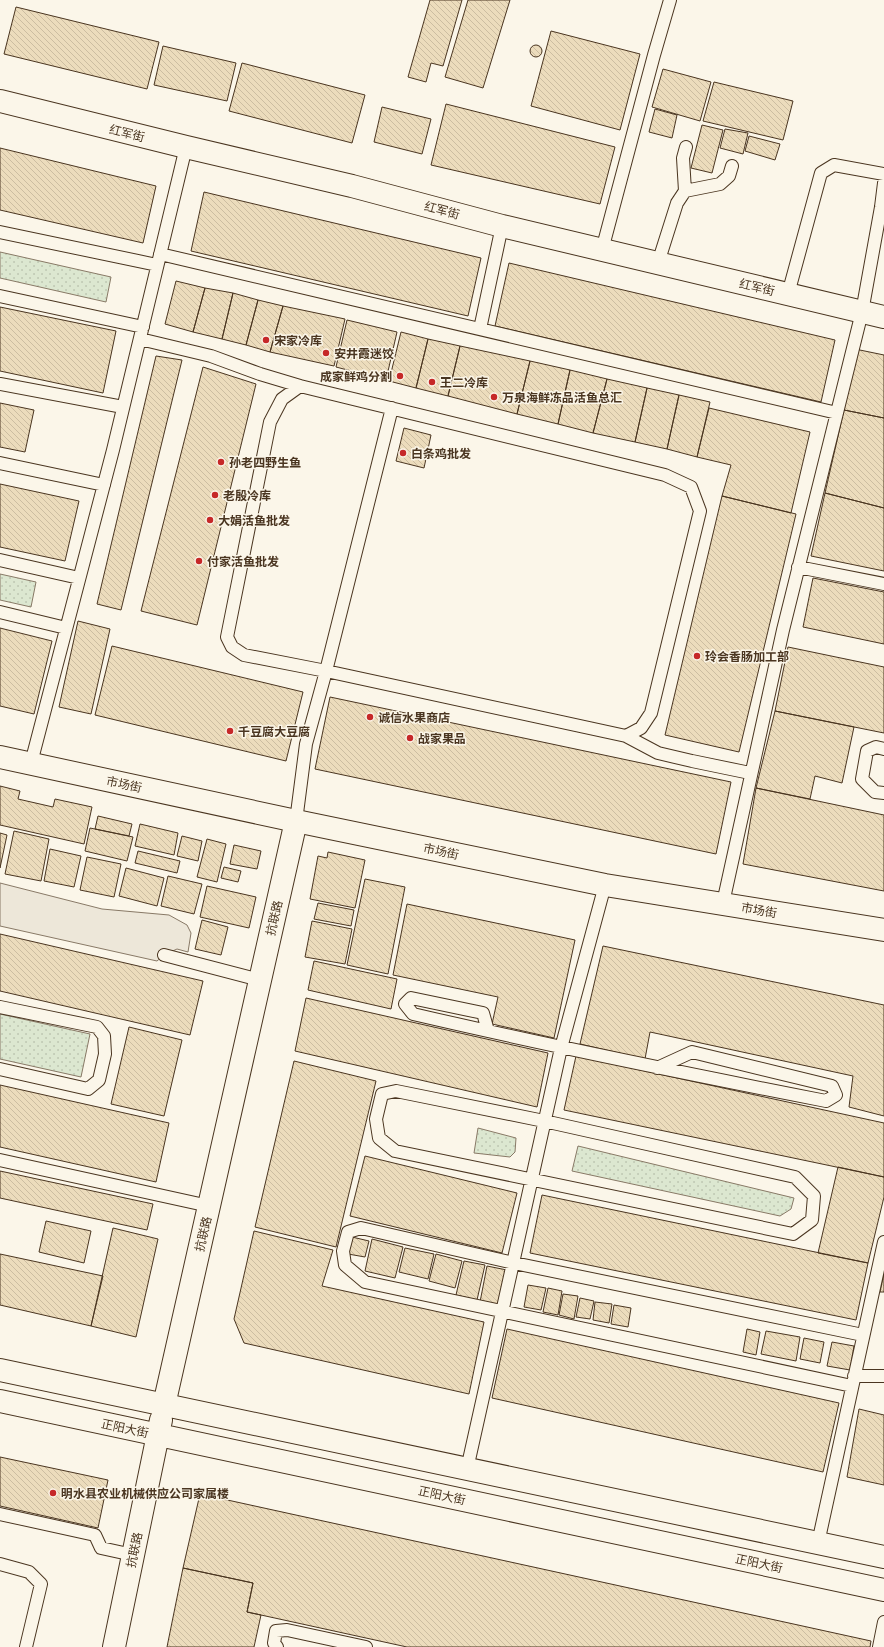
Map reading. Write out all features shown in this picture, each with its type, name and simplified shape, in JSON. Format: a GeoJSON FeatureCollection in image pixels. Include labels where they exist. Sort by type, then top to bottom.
{"type":"FeatureCollection","features":[{"type":"Feature","properties":{"kind":"street","name":"红军街"},"geometry":{"type":"LineString","coordinates":[[0,101],[352,186],[502,226],[884,317]]}},
{"type":"Feature","properties":{"kind":"street","name":"市场街"},"geometry":{"type":"LineString","coordinates":[[0,757],[296,821],[605,885],[884,930]]}},
{"type":"Feature","properties":{"kind":"street","name":"抗联路"},"geometry":{"type":"LineString","coordinates":[[114,1647],[164,1406],[296,821]]}},
{"type":"Feature","properties":{"kind":"street"},"geometry":{"type":"LineString","coordinates":[[0,1370],[164,1406],[884,1557]]}},
{"type":"Feature","properties":{"kind":"street","name":"正阳大街"},"geometry":{"type":"LineString","coordinates":[[0,1401],[884,1590]]}},
{"type":"Feature","properties":{"kind":"lane"},"geometry":{"type":"LineString","coordinates":[[602,250],[670,0]]}},
{"type":"Feature","properties":{"kind":"lane"},"geometry":{"type":"LineString","coordinates":[[31,763],[104,485],[186,147]]}},
{"type":"Feature","properties":{"kind":"lane"},"geometry":{"type":"LineString","coordinates":[[658,263],[677,203],[685,191],[683,158],[686,147]]}},
{"type":"Feature","properties":{"kind":"lane"},"geometry":{"type":"LineString","coordinates":[[788,294],[821,173],[834,165],[884,174]]}},
{"type":"Feature","properties":{"kind":"lane"},"geometry":{"type":"LineString","coordinates":[[685,191],[720,184],[729,176],[732,166]]}},
{"type":"Feature","properties":{"kind":"lane"},"geometry":{"type":"LineString","coordinates":[[723,903],[750,773],[783,630],[862,312],[884,183]]}},
{"type":"Feature","properties":{"kind":"lane"},"geometry":{"type":"LineString","coordinates":[[480,329],[502,226]]}},
{"type":"Feature","properties":{"kind":"lane"},"geometry":{"type":"LineString","coordinates":[[0,232],[159,260],[480,329],[837,413]]}},
{"type":"Feature","properties":{"kind":"lane"},"geometry":{"type":"LineString","coordinates":[[0,296],[141,333],[260,374],[300,386],[665,475],[691,487],[700,511],[651,713],[641,728],[626,736]]}},
{"type":"Feature","properties":{"kind":"lane"},"geometry":{"type":"LineString","coordinates":[[0,384],[123,407]]}},
{"type":"Feature","properties":{"kind":"lane"},"geometry":{"type":"LineString","coordinates":[[300,386],[282,399],[270,422],[227,637],[232,647],[244,655],[326,671],[626,736],[658,752],[692,762],[750,773]]}},
{"type":"Feature","properties":{"kind":"lane"},"geometry":{"type":"LineString","coordinates":[[296,821],[306,744],[326,671],[392,408]]}},
{"type":"Feature","properties":{"kind":"lane"},"geometry":{"type":"LineString","coordinates":[[0,463],[104,485]]}},
{"type":"Feature","properties":{"kind":"lane"},"geometry":{"type":"LineString","coordinates":[[0,560],[79,578]]}},
{"type":"Feature","properties":{"kind":"lane"},"geometry":{"type":"LineString","coordinates":[[798,567],[884,584]]}},
{"type":"Feature","properties":{"kind":"lane"},"geometry":{"type":"LineString","coordinates":[[0,612],[66,628]]}},
{"type":"Feature","properties":{"kind":"lane"},"geometry":{"type":"LineString","coordinates":[[884,749],[876,747],[867,752],[862,779],[876,792],[884,793]]}},
{"type":"Feature","properties":{"kind":"lane"},"geometry":{"type":"LineString","coordinates":[[467,1469],[561,1048],[605,885]]}},
{"type":"Feature","properties":{"kind":"lane"},"geometry":{"type":"LineString","coordinates":[[164,955],[260,980]]}},
{"type":"Feature","properties":{"kind":"lane"},"geometry":{"type":"LineString","coordinates":[[488,1031],[483,1013],[411,998],[405,1004],[413,1014],[561,1048],[657,1068],[826,1101],[836,1095],[832,1086],[692,1052],[657,1068]]}},
{"type":"Feature","properties":{"kind":"lane"},"geometry":{"type":"LineString","coordinates":[[0,1006],[97,1027],[104,1036],[105,1054],[99,1080],[88,1089],[0,1069]]}},
{"type":"Feature","properties":{"kind":"lane"},"geometry":{"type":"LineString","coordinates":[[396,1091],[544,1121],[795,1177],[814,1196],[812,1220],[793,1234],[532,1180],[394,1151],[379,1138],[376,1119],[382,1094],[396,1091]]}},
{"type":"Feature","properties":{"kind":"lane"},"geometry":{"type":"LineString","coordinates":[[0,1160],[209,1206]]}},
{"type":"Feature","properties":{"kind":"lane"},"geometry":{"type":"LineString","coordinates":[[863,1335],[514,1263],[361,1228],[348,1232],[343,1251],[345,1265],[365,1282],[503,1312],[853,1381],[884,1376]]}},
{"type":"Feature","properties":{"kind":"lane"},"geometry":{"type":"LineString","coordinates":[[818,1543],[884,1242]]}},
{"type":"Feature","properties":{"kind":"lane"},"geometry":{"type":"LineString","coordinates":[[0,1514],[95,1535],[101,1548],[134,1555]]}},
{"type":"Feature","properties":{"kind":"lane"},"geometry":{"type":"LineString","coordinates":[[0,1564],[29,1572],[41,1584],[26,1647]]}},
{"type":"Feature","properties":{"kind":"lane"},"geometry":{"type":"LineString","coordinates":[[879,1647],[884,1622]]}},
{"type":"Feature","properties":{"kind":"lane"},"geometry":{"type":"LineString","coordinates":[[277,1647],[274,1643],[276,1631],[287,1630],[366,1647]]}},
{"type":"Feature","properties":{"kind":"green space"},"geometry":{"type":"Polygon","coordinates":[[[0,252],[111,277],[106,302],[0,278],[0,252]]]}},
{"type":"Feature","properties":{"kind":"green space"},"geometry":{"type":"Polygon","coordinates":[[[0,574],[36,582],[31,607],[0,600],[0,574]]]}},
{"type":"Feature","properties":{"kind":"green space"},"geometry":{"type":"Polygon","coordinates":[[[0,1014],[90,1034],[81,1077],[0,1059],[0,1014]]]}},
{"type":"Feature","properties":{"kind":"green space"},"geometry":{"type":"Polygon","coordinates":[[[478,1128],[516,1138],[515,1152],[510,1157],[474,1153],[478,1128]]]}},
{"type":"Feature","properties":{"kind":"green space"},"geometry":{"type":"Polygon","coordinates":[[[578,1146],[794,1198],[791,1209],[780,1216],[572,1171],[578,1146]]]}},
{"type":"Feature","properties":{"kind":"shaded area"},"geometry":{"type":"Polygon","coordinates":[[[0,883],[102,909],[169,915],[187,925],[191,933],[188,952],[177,949],[164,955],[157,961],[0,926],[0,883]]]}},
{"type":"Feature","properties":{"kind":"building"},"geometry":{"type":"Polygon","coordinates":[[[430,0],[462,0],[443,66],[431,63],[426,82],[408,77],[430,0]]]}},
{"type":"Feature","properties":{"kind":"building"},"geometry":{"type":"Polygon","coordinates":[[[468,0],[510,0],[483,88],[445,77],[468,0]]]}},
{"type":"Feature","properties":{"kind":"building"},"geometry":{"type":"Polygon","coordinates":[[[16,7],[159,42],[147,89],[4,54],[16,7]]]}},
{"type":"Feature","properties":{"kind":"building"},"geometry":{"type":"Polygon","coordinates":[[[551,31],[640,54],[620,130],[531,106],[551,31]]]}},
{"type":"Feature","properties":{"kind":"building"},"geometry":{"type":"Polygon","coordinates":[[[534,45],[538,45],[542,51],[538,57],[534,57],[530,53],[530,49],[534,45]]]}},
{"type":"Feature","properties":{"kind":"building"},"geometry":{"type":"Polygon","coordinates":[[[163,46],[236,63],[227,101],[154,85],[163,46]]]}},
{"type":"Feature","properties":{"kind":"building"},"geometry":{"type":"Polygon","coordinates":[[[242,63],[365,95],[352,143],[229,111],[242,63]]]}},
{"type":"Feature","properties":{"kind":"building"},"geometry":{"type":"Polygon","coordinates":[[[663,69],[711,82],[700,121],[652,107],[663,69]]]}},
{"type":"Feature","properties":{"kind":"building"},"geometry":{"type":"Polygon","coordinates":[[[714,82],[793,101],[783,140],[703,121],[714,82]]]}},
{"type":"Feature","properties":{"kind":"building"},"geometry":{"type":"Polygon","coordinates":[[[446,104],[615,147],[600,204],[431,165],[446,104]]]}},
{"type":"Feature","properties":{"kind":"building"},"geometry":{"type":"Polygon","coordinates":[[[382,107],[431,119],[422,154],[374,142],[382,107]]]}},
{"type":"Feature","properties":{"kind":"building"},"geometry":{"type":"Polygon","coordinates":[[[655,109],[677,115],[672,138],[649,132],[655,109]]]}},
{"type":"Feature","properties":{"kind":"building"},"geometry":{"type":"Polygon","coordinates":[[[702,125],[723,130],[712,173],[691,168],[702,125]]]}},
{"type":"Feature","properties":{"kind":"building"},"geometry":{"type":"Polygon","coordinates":[[[725,129],[748,133],[743,154],[720,148],[725,129]]]}},
{"type":"Feature","properties":{"kind":"building"},"geometry":{"type":"Polygon","coordinates":[[[749,136],[780,144],[775,160],[745,151],[749,136]]]}},
{"type":"Feature","properties":{"kind":"building"},"geometry":{"type":"Polygon","coordinates":[[[0,148],[156,186],[143,243],[0,210],[0,148]]]}},
{"type":"Feature","properties":{"kind":"building"},"geometry":{"type":"Polygon","coordinates":[[[204,192],[481,258],[468,316],[191,251],[204,192]]]}},
{"type":"Feature","properties":{"kind":"building"},"geometry":{"type":"Polygon","coordinates":[[[509,263],[835,340],[821,402],[495,326],[509,263]]]}},
{"type":"Feature","properties":{"kind":"building"},"geometry":{"type":"Polygon","coordinates":[[[176,281],[205,288],[193,332],[165,324],[176,281]]]}},
{"type":"Feature","properties":{"kind":"building"},"geometry":{"type":"Polygon","coordinates":[[[205,288],[233,293],[222,339],[193,332],[205,288]]]}},
{"type":"Feature","properties":{"kind":"building"},"geometry":{"type":"Polygon","coordinates":[[[233,293],[258,300],[246,345],[222,339],[233,293]]]}},
{"type":"Feature","properties":{"kind":"building"},"geometry":{"type":"Polygon","coordinates":[[[258,300],[283,306],[270,352],[246,345],[258,300]]]}},
{"type":"Feature","properties":{"kind":"building"},"geometry":{"type":"Polygon","coordinates":[[[283,306],[345,319],[334,366],[270,352],[283,306]]]}},
{"type":"Feature","properties":{"kind":"building"},"geometry":{"type":"Polygon","coordinates":[[[0,307],[116,331],[103,393],[0,371],[0,307]]]}},
{"type":"Feature","properties":{"kind":"building"},"geometry":{"type":"Polygon","coordinates":[[[347,320],[397,332],[386,380],[336,367],[347,320]]]}},
{"type":"Feature","properties":{"kind":"building"},"geometry":{"type":"Polygon","coordinates":[[[401,332],[428,339],[416,388],[389,381],[401,332]]]}},
{"type":"Feature","properties":{"kind":"building"},"geometry":{"type":"Polygon","coordinates":[[[428,339],[460,346],[448,396],[416,388],[428,339]]]}},
{"type":"Feature","properties":{"kind":"building"},"geometry":{"type":"Polygon","coordinates":[[[460,346],[530,361],[517,414],[448,396],[460,346]]]}},
{"type":"Feature","properties":{"kind":"building"},"geometry":{"type":"Polygon","coordinates":[[[855,349],[884,355],[884,418],[844,410],[855,349]]]}},
{"type":"Feature","properties":{"kind":"building"},"geometry":{"type":"Polygon","coordinates":[[[156,356],[182,360],[121,610],[97,604],[156,356]]]}},
{"type":"Feature","properties":{"kind":"building"},"geometry":{"type":"Polygon","coordinates":[[[530,361],[570,370],[558,424],[517,414],[530,361]]]}},
{"type":"Feature","properties":{"kind":"building"},"geometry":{"type":"Polygon","coordinates":[[[203,367],[256,384],[197,625],[141,611],[203,367]]]}},
{"type":"Feature","properties":{"kind":"building"},"geometry":{"type":"Polygon","coordinates":[[[570,370],[607,379],[593,433],[558,424],[570,370]]]}},
{"type":"Feature","properties":{"kind":"building"},"geometry":{"type":"Polygon","coordinates":[[[607,379],[647,388],[635,442],[593,433],[607,379]]]}},
{"type":"Feature","properties":{"kind":"building"},"geometry":{"type":"Polygon","coordinates":[[[647,388],[679,395],[667,449],[635,442],[647,388]]]}},
{"type":"Feature","properties":{"kind":"building"},"geometry":{"type":"Polygon","coordinates":[[[679,395],[710,402],[697,457],[667,449],[679,395]]]}},
{"type":"Feature","properties":{"kind":"building"},"geometry":{"type":"Polygon","coordinates":[[[0,403],[34,410],[25,452],[0,447],[0,403]]]}},
{"type":"Feature","properties":{"kind":"building"},"geometry":{"type":"Polygon","coordinates":[[[709,408],[810,432],[791,513],[722,496],[731,465],[697,457],[709,408]]]}},
{"type":"Feature","properties":{"kind":"building"},"geometry":{"type":"Polygon","coordinates":[[[844,410],[884,418],[884,508],[825,493],[844,410]]]}},
{"type":"Feature","properties":{"kind":"building"},"geometry":{"type":"Polygon","coordinates":[[[404,428],[431,435],[424,468],[396,461],[404,428]]]}},
{"type":"Feature","properties":{"kind":"building"},"geometry":{"type":"Polygon","coordinates":[[[0,484],[79,501],[65,561],[0,547],[0,484]]]}},
{"type":"Feature","properties":{"kind":"building"},"geometry":{"type":"Polygon","coordinates":[[[825,493],[884,508],[884,571],[811,556],[825,493]]]}},
{"type":"Feature","properties":{"kind":"building"},"geometry":{"type":"Polygon","coordinates":[[[722,496],[796,514],[739,752],[665,735],[722,496]]]}},
{"type":"Feature","properties":{"kind":"building"},"geometry":{"type":"Polygon","coordinates":[[[813,578],[884,592],[884,644],[803,627],[813,578]]]}},
{"type":"Feature","properties":{"kind":"building"},"geometry":{"type":"Polygon","coordinates":[[[78,621],[110,629],[91,714],[59,707],[78,621]]]}},
{"type":"Feature","properties":{"kind":"building"},"geometry":{"type":"Polygon","coordinates":[[[0,628],[52,641],[34,714],[0,706],[0,628]]]}},
{"type":"Feature","properties":{"kind":"building"},"geometry":{"type":"Polygon","coordinates":[[[112,646],[303,692],[286,761],[95,715],[112,646]]]}},
{"type":"Feature","properties":{"kind":"building"},"geometry":{"type":"Polygon","coordinates":[[[788,647],[884,667],[884,733],[775,711],[788,647]]]}},
{"type":"Feature","properties":{"kind":"building"},"geometry":{"type":"Polygon","coordinates":[[[330,697],[731,782],[716,854],[315,769],[330,697]]]}},
{"type":"Feature","properties":{"kind":"building"},"geometry":{"type":"Polygon","coordinates":[[[775,711],[854,727],[842,783],[815,776],[810,799],[756,788],[775,711]]]}},
{"type":"Feature","properties":{"kind":"building"},"geometry":{"type":"Polygon","coordinates":[[[0,786],[20,791],[18,799],[53,807],[55,799],[92,807],[84,844],[0,825],[0,786]]]}},
{"type":"Feature","properties":{"kind":"building"},"geometry":{"type":"Polygon","coordinates":[[[756,788],[884,815],[884,891],[743,864],[756,788]]]}},
{"type":"Feature","properties":{"kind":"building"},"geometry":{"type":"Polygon","coordinates":[[[98,816],[132,824],[129,836],[95,829],[98,816]]]}},
{"type":"Feature","properties":{"kind":"building"},"geometry":{"type":"Polygon","coordinates":[[[140,824],[178,833],[174,855],[135,846],[140,824]]]}},
{"type":"Feature","properties":{"kind":"building"},"geometry":{"type":"Polygon","coordinates":[[[90,828],[133,837],[127,861],[85,851],[90,828]]]}},
{"type":"Feature","properties":{"kind":"building"},"geometry":{"type":"Polygon","coordinates":[[[14,831],[49,839],[41,881],[5,874],[14,831]]]}},
{"type":"Feature","properties":{"kind":"building"},"geometry":{"type":"Polygon","coordinates":[[[0,833],[7,835],[0,868],[0,833]]]}},
{"type":"Feature","properties":{"kind":"building"},"geometry":{"type":"Polygon","coordinates":[[[182,836],[202,841],[198,861],[177,856],[182,836]]]}},
{"type":"Feature","properties":{"kind":"building"},"geometry":{"type":"Polygon","coordinates":[[[207,839],[226,844],[217,882],[197,877],[207,839]]]}},
{"type":"Feature","properties":{"kind":"building"},"geometry":{"type":"Polygon","coordinates":[[[234,845],[261,851],[257,869],[230,864],[234,845]]]}},
{"type":"Feature","properties":{"kind":"building"},"geometry":{"type":"Polygon","coordinates":[[[50,849],[81,856],[74,887],[44,881],[50,849]]]}},
{"type":"Feature","properties":{"kind":"building"},"geometry":{"type":"Polygon","coordinates":[[[138,851],[180,861],[177,873],[135,863],[138,851]]]}},
{"type":"Feature","properties":{"kind":"building"},"geometry":{"type":"Polygon","coordinates":[[[328,852],[365,860],[355,908],[310,899],[318,856],[327,858],[328,852]]]}},
{"type":"Feature","properties":{"kind":"building"},"geometry":{"type":"Polygon","coordinates":[[[87,857],[121,864],[114,897],[80,890],[87,857]]]}},
{"type":"Feature","properties":{"kind":"building"},"geometry":{"type":"Polygon","coordinates":[[[224,867],[241,871],[238,882],[221,878],[224,867]]]}},
{"type":"Feature","properties":{"kind":"building"},"geometry":{"type":"Polygon","coordinates":[[[126,868],[164,878],[157,906],[119,896],[126,868]]]}},
{"type":"Feature","properties":{"kind":"building"},"geometry":{"type":"Polygon","coordinates":[[[168,876],[202,884],[194,914],[161,906],[168,876]]]}},
{"type":"Feature","properties":{"kind":"building"},"geometry":{"type":"Polygon","coordinates":[[[365,879],[405,887],[388,974],[347,965],[365,879]]]}},
{"type":"Feature","properties":{"kind":"building"},"geometry":{"type":"Polygon","coordinates":[[[207,886],[256,897],[249,928],[200,917],[207,886]]]}},
{"type":"Feature","properties":{"kind":"building"},"geometry":{"type":"Polygon","coordinates":[[[318,903],[354,910],[351,926],[314,919],[318,903]]]}},
{"type":"Feature","properties":{"kind":"building"},"geometry":{"type":"Polygon","coordinates":[[[407,904],[575,940],[554,1038],[492,1024],[498,997],[393,975],[407,904]]]}},
{"type":"Feature","properties":{"kind":"building"},"geometry":{"type":"Polygon","coordinates":[[[202,920],[228,927],[221,955],[195,949],[202,920]]]}},
{"type":"Feature","properties":{"kind":"building"},"geometry":{"type":"Polygon","coordinates":[[[312,921],[352,929],[345,964],[305,957],[312,921]]]}},
{"type":"Feature","properties":{"kind":"building"},"geometry":{"type":"Polygon","coordinates":[[[0,934],[203,981],[190,1035],[0,991],[0,934]]]}},
{"type":"Feature","properties":{"kind":"building"},"geometry":{"type":"Polygon","coordinates":[[[603,946],[884,1005],[884,1116],[849,1107],[853,1076],[650,1032],[645,1059],[580,1044],[603,946]]]}},
{"type":"Feature","properties":{"kind":"building"},"geometry":{"type":"Polygon","coordinates":[[[314,961],[397,979],[391,1009],[308,990],[314,961]]]}},
{"type":"Feature","properties":{"kind":"building"},"geometry":{"type":"Polygon","coordinates":[[[306,998],[548,1053],[537,1107],[295,1051],[306,998]]]}},
{"type":"Feature","properties":{"kind":"building"},"geometry":{"type":"Polygon","coordinates":[[[129,1027],[182,1040],[164,1116],[111,1104],[129,1027]]]}},
{"type":"Feature","properties":{"kind":"building"},"geometry":{"type":"Polygon","coordinates":[[[576,1056],[884,1123],[884,1177],[564,1110],[576,1056]]]}},
{"type":"Feature","properties":{"kind":"building"},"geometry":{"type":"Polygon","coordinates":[[[294,1061],[376,1081],[336,1247],[255,1227],[294,1061]]]}},
{"type":"Feature","properties":{"kind":"building"},"geometry":{"type":"Polygon","coordinates":[[[0,1085],[169,1123],[156,1182],[0,1147],[0,1085]]]}},
{"type":"Feature","properties":{"kind":"building"},"geometry":{"type":"Polygon","coordinates":[[[365,1156],[517,1193],[502,1253],[350,1216],[365,1156]]]}},
{"type":"Feature","properties":{"kind":"building"},"geometry":{"type":"Polygon","coordinates":[[[838,1167],[884,1177],[884,1197],[868,1263],[818,1253],[838,1167]]]}},
{"type":"Feature","properties":{"kind":"building"},"geometry":{"type":"Polygon","coordinates":[[[0,1171],[153,1204],[147,1230],[0,1198],[0,1171]]]}},
{"type":"Feature","properties":{"kind":"building"},"geometry":{"type":"Polygon","coordinates":[[[542,1195],[868,1263],[856,1320],[530,1253],[542,1195]]]}},
{"type":"Feature","properties":{"kind":"building"},"geometry":{"type":"Polygon","coordinates":[[[46,1221],[91,1231],[84,1263],[39,1252],[46,1221]]]}},
{"type":"Feature","properties":{"kind":"building"},"geometry":{"type":"Polygon","coordinates":[[[113,1228],[158,1239],[136,1337],[91,1326],[113,1228]]]}},
{"type":"Feature","properties":{"kind":"building"},"geometry":{"type":"Polygon","coordinates":[[[254,1231],[333,1250],[322,1286],[484,1322],[469,1394],[244,1343],[234,1319],[254,1231]]]}},
{"type":"Feature","properties":{"kind":"building"},"geometry":{"type":"Polygon","coordinates":[[[352,1237],[369,1241],[365,1257],[348,1254],[352,1237]]]}},
{"type":"Feature","properties":{"kind":"building"},"geometry":{"type":"Polygon","coordinates":[[[372,1239],[403,1247],[395,1278],[365,1271],[372,1239]]]}},
{"type":"Feature","properties":{"kind":"building"},"geometry":{"type":"Polygon","coordinates":[[[405,1248],[434,1254],[428,1279],[399,1272],[405,1248]]]}},
{"type":"Feature","properties":{"kind":"building"},"geometry":{"type":"Polygon","coordinates":[[[0,1254],[103,1276],[91,1326],[0,1305],[0,1254]]]}},
{"type":"Feature","properties":{"kind":"building"},"geometry":{"type":"Polygon","coordinates":[[[436,1254],[462,1261],[455,1288],[429,1281],[436,1254]]]}},
{"type":"Feature","properties":{"kind":"building"},"geometry":{"type":"Polygon","coordinates":[[[464,1261],[485,1265],[477,1300],[456,1295],[464,1261]]]}},
{"type":"Feature","properties":{"kind":"building"},"geometry":{"type":"Polygon","coordinates":[[[487,1266],[507,1270],[499,1305],[480,1302],[487,1266]]]}},
{"type":"Feature","properties":{"kind":"building"},"geometry":{"type":"Polygon","coordinates":[[[884,1273],[884,1292],[880,1292],[884,1273]]]}},
{"type":"Feature","properties":{"kind":"building"},"geometry":{"type":"Polygon","coordinates":[[[528,1285],[546,1288],[541,1310],[524,1307],[528,1285]]]}},
{"type":"Feature","properties":{"kind":"building"},"geometry":{"type":"Polygon","coordinates":[[[548,1288],[562,1291],[558,1315],[543,1312],[548,1288]]]}},
{"type":"Feature","properties":{"kind":"building"},"geometry":{"type":"Polygon","coordinates":[[[563,1294],[578,1296],[574,1319],[559,1315],[563,1294]]]}},
{"type":"Feature","properties":{"kind":"building"},"geometry":{"type":"Polygon","coordinates":[[[580,1298],[594,1301],[590,1319],[576,1317],[580,1298]]]}},
{"type":"Feature","properties":{"kind":"building"},"geometry":{"type":"Polygon","coordinates":[[[595,1302],[612,1304],[609,1323],[593,1320],[595,1302]]]}},
{"type":"Feature","properties":{"kind":"building"},"geometry":{"type":"Polygon","coordinates":[[[614,1305],[631,1308],[628,1327],[611,1324],[614,1305]]]}},
{"type":"Feature","properties":{"kind":"building"},"geometry":{"type":"Polygon","coordinates":[[[507,1329],[839,1403],[823,1472],[492,1398],[507,1329]]]}},
{"type":"Feature","properties":{"kind":"building"},"geometry":{"type":"Polygon","coordinates":[[[747,1329],[760,1332],[756,1355],[743,1352],[747,1329]]]}},
{"type":"Feature","properties":{"kind":"building"},"geometry":{"type":"Polygon","coordinates":[[[766,1331],[800,1337],[796,1361],[761,1354],[766,1331]]]}},
{"type":"Feature","properties":{"kind":"building"},"geometry":{"type":"Polygon","coordinates":[[[804,1338],[824,1342],[820,1363],[800,1359],[804,1338]]]}},
{"type":"Feature","properties":{"kind":"building"},"geometry":{"type":"Polygon","coordinates":[[[832,1342],[854,1346],[850,1370],[827,1366],[832,1342]]]}},
{"type":"Feature","properties":{"kind":"building"},"geometry":{"type":"Polygon","coordinates":[[[859,1409],[884,1415],[884,1485],[847,1477],[859,1409]]]}},
{"type":"Feature","properties":{"kind":"building","name":"明水县农业机械供应公司家属楼"},"geometry":{"type":"Polygon","coordinates":[[[0,1457],[108,1480],[98,1528],[0,1506],[0,1457]]]}},
{"type":"Feature","properties":{"kind":"building"},"geometry":{"type":"Polygon","coordinates":[[[200,1494],[871,1641],[870,1647],[407,1647],[247,1612],[253,1583],[183,1568],[200,1494]]]}},
{"type":"Feature","properties":{"kind":"building"},"geometry":{"type":"Polygon","coordinates":[[[183,1568],[253,1583],[247,1612],[261,1615],[254,1647],[167,1647],[183,1568]]]}},
{"type":"Feature","properties":{"kind":"place","name":"宋家冷库"},"geometry":{"type":"Point","coordinates":[266,340]}},
{"type":"Feature","properties":{"kind":"place","name":"安井霞迷饺"},"geometry":{"type":"Point","coordinates":[326,353]}},
{"type":"Feature","properties":{"kind":"place","name":"成家鲜鸡分割"},"geometry":{"type":"Point","coordinates":[400,376]}},
{"type":"Feature","properties":{"kind":"place","name":"王二冷库"},"geometry":{"type":"Point","coordinates":[432,382]}},
{"type":"Feature","properties":{"kind":"place","name":"万泉海鲜冻品活鱼总汇"},"geometry":{"type":"Point","coordinates":[494,397]}},
{"type":"Feature","properties":{"kind":"place","name":"白条鸡批发"},"geometry":{"type":"Point","coordinates":[403,453]}},
{"type":"Feature","properties":{"kind":"place","name":"孙老四野生鱼"},"geometry":{"type":"Point","coordinates":[221,462]}},
{"type":"Feature","properties":{"kind":"place","name":"老殷冷库"},"geometry":{"type":"Point","coordinates":[215,495]}},
{"type":"Feature","properties":{"kind":"place","name":"大娟活鱼批发"},"geometry":{"type":"Point","coordinates":[210,520]}},
{"type":"Feature","properties":{"kind":"place","name":"付家活鱼批发"},"geometry":{"type":"Point","coordinates":[199,561]}},
{"type":"Feature","properties":{"kind":"place","name":"玲会香肠加工部"},"geometry":{"type":"Point","coordinates":[697,656]}},
{"type":"Feature","properties":{"kind":"place","name":"诚信水果商店"},"geometry":{"type":"Point","coordinates":[370,717]}},
{"type":"Feature","properties":{"kind":"place","name":"千豆腐大豆腐"},"geometry":{"type":"Point","coordinates":[230,731]}},
{"type":"Feature","properties":{"kind":"place","name":"战家果品"},"geometry":{"type":"Point","coordinates":[410,738]}},
{"type":"Feature","properties":{"kind":"place","name":"明水县农业机械供应公司家属楼"},"geometry":{"type":"Point","coordinates":[53,1493]}}]}
